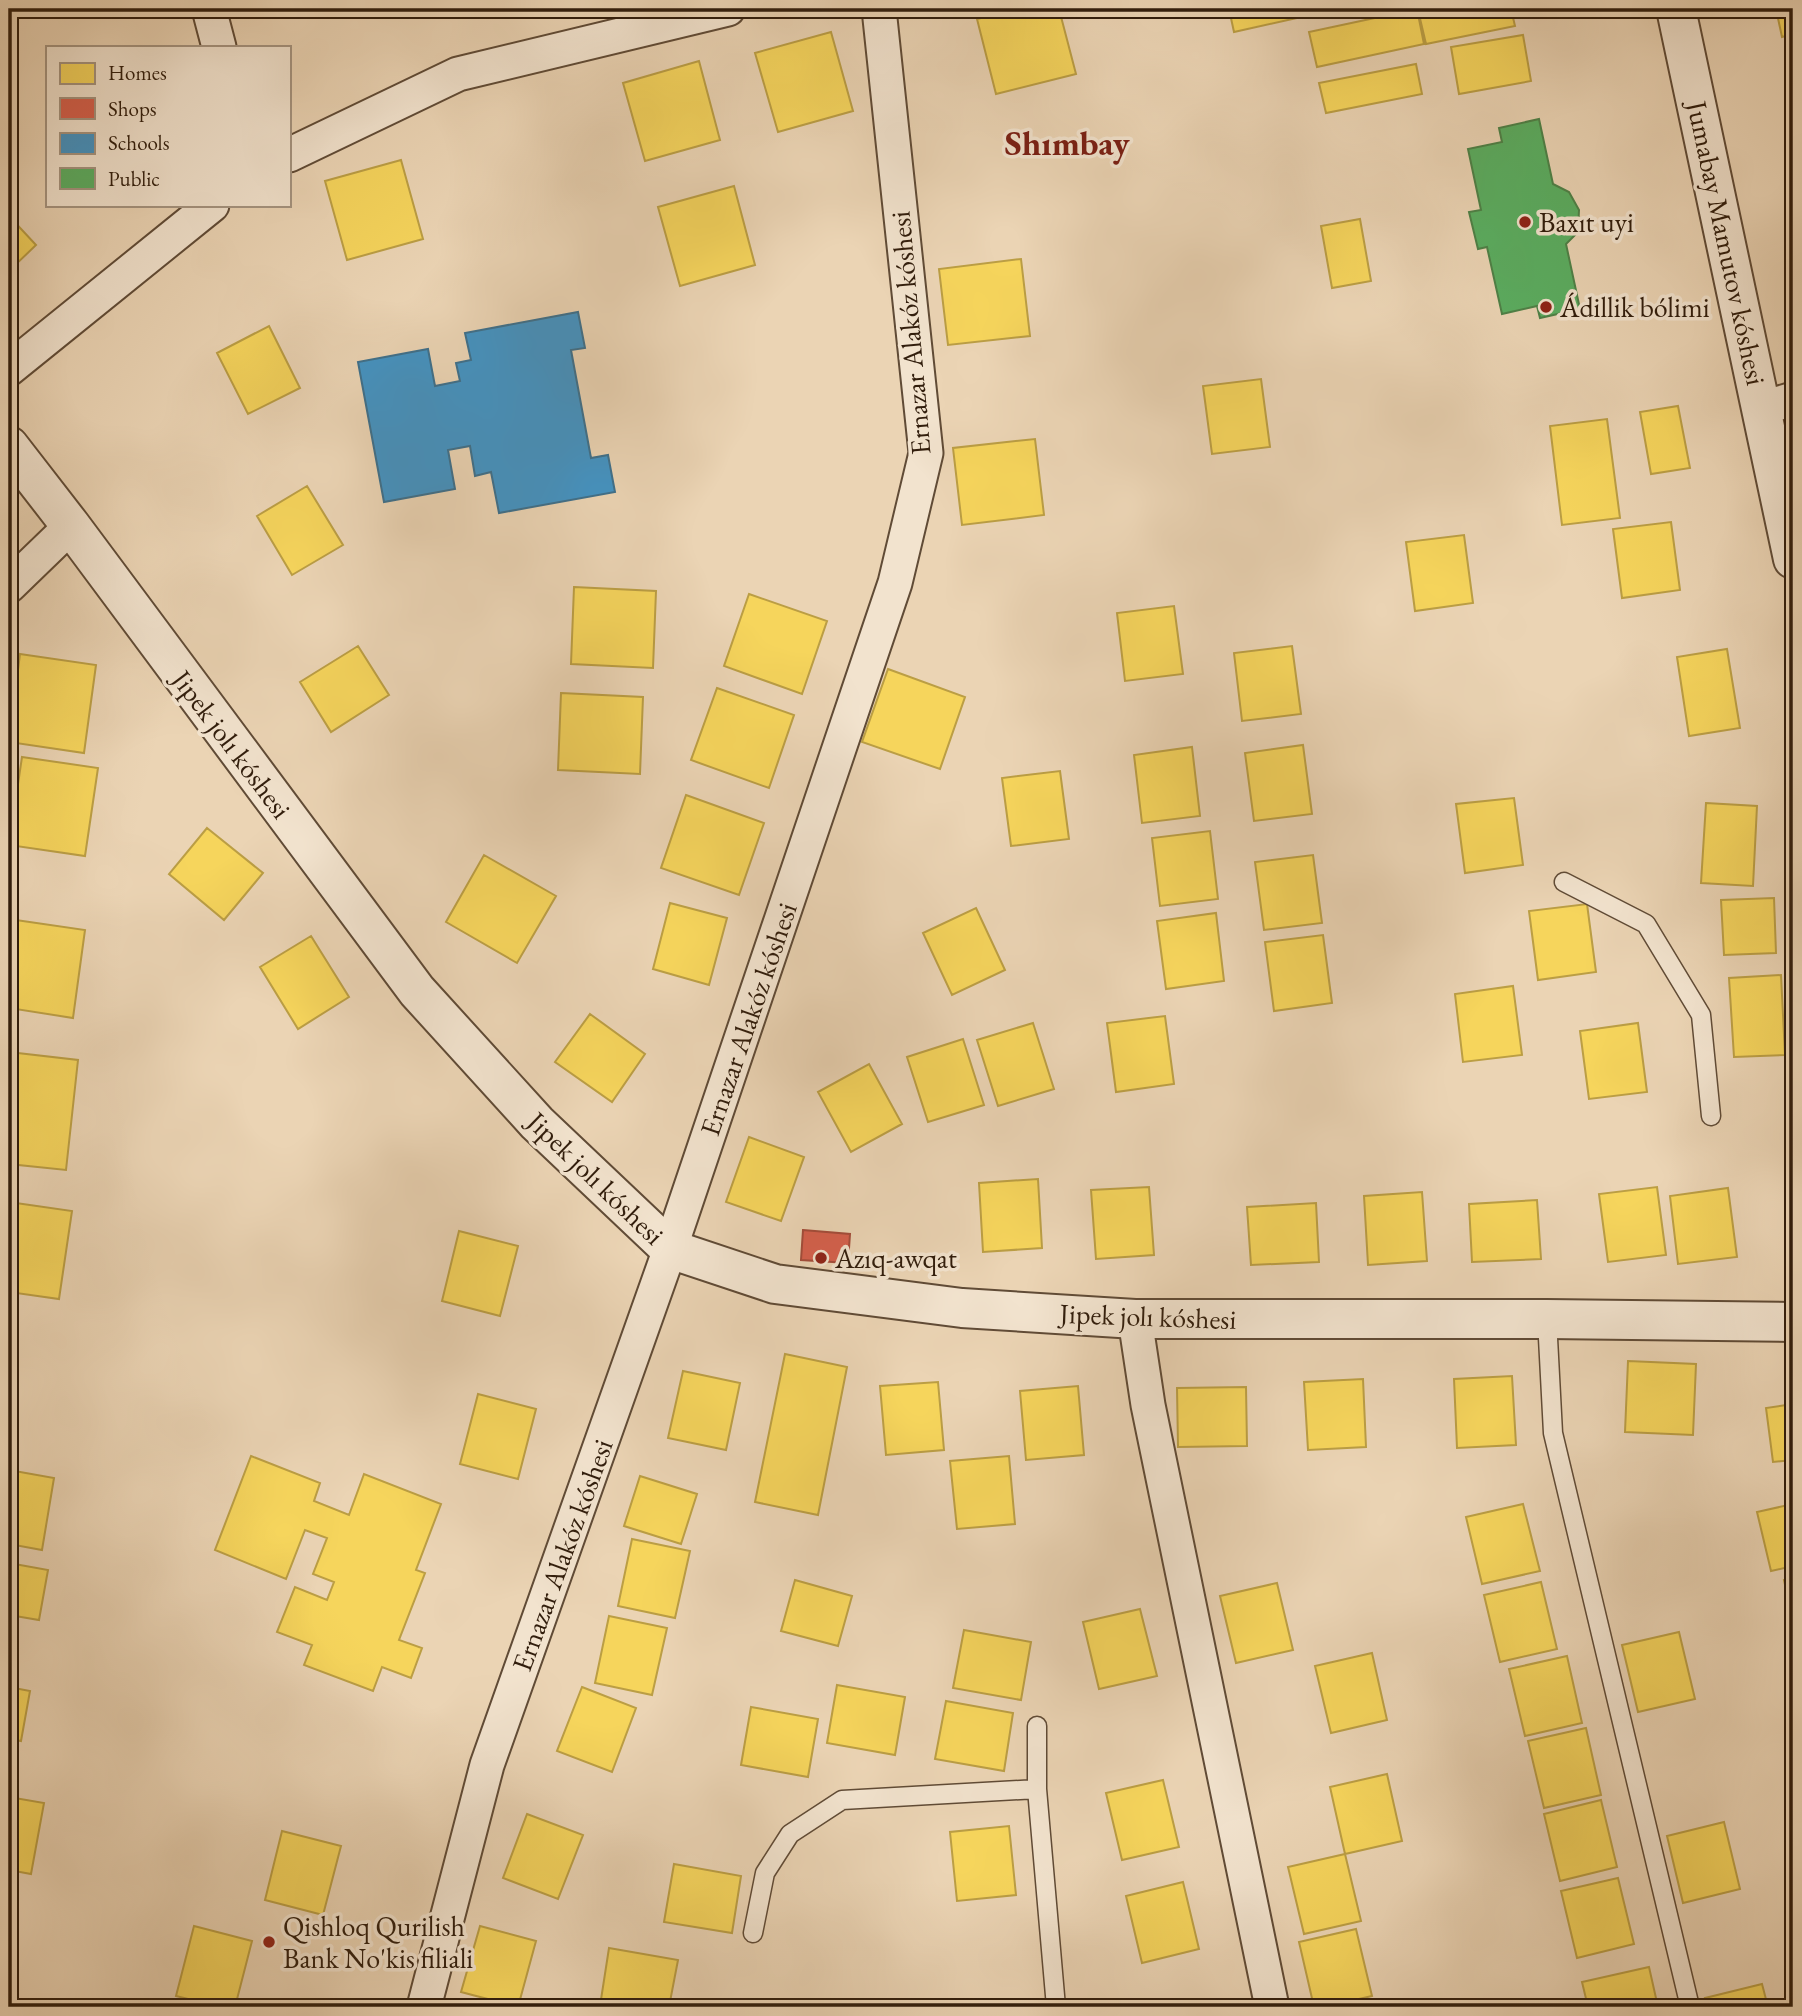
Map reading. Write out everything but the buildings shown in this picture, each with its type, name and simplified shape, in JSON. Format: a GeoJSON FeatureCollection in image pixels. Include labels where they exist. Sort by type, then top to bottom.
{"type":"FeatureCollection","features":[{"type":"Feature","properties":{"kind":"street"},"geometry":{"type":"LineString","coordinates":[[209,9],[219,46]]}},
{"type":"Feature","properties":{"kind":"street","name":"Ernazar Alakóz kóshesi"},"geometry":{"type":"LineString","coordinates":[[424,2007],[487,1765],[670,1249],[895,583],[926,453],[879,9]]}},
{"type":"Feature","properties":{"kind":"street","name":"Jumabay Mamutov kóshesi"},"geometry":{"type":"LineString","coordinates":[[1676,9],[1778,404],[1793,559]]}},
{"type":"Feature","properties":{"kind":"street"},"geometry":{"type":"LineString","coordinates":[[290,155],[458,74],[718,10]]}},
{"type":"Feature","properties":{"kind":"street"},"geometry":{"type":"LineString","coordinates":[[9,369],[211,206]]}},
{"type":"Feature","properties":{"kind":"street","name":"Jipek jolı kóshesi"},"geometry":{"type":"LineString","coordinates":[[9,446],[417,991],[537,1123],[670,1249],[775,1284],[962,1308],[1135,1319],[1793,1322]]}},
{"type":"Feature","properties":{"kind":"street"},"geometry":{"type":"LineString","coordinates":[[9,586],[71,526]]}},
{"type":"Feature","properties":{"kind":"street"},"geometry":{"type":"LineString","coordinates":[[1135,1319],[1149,1405],[1272,2007]]}},
{"type":"Feature","properties":{"kind":"lane"},"geometry":{"type":"LineString","coordinates":[[1564,882],[1647,924],[1701,1015],[1711,1116]]}},
{"type":"Feature","properties":{"kind":"lane"},"geometry":{"type":"LineString","coordinates":[[1547,1319],[1553,1433],[1690,2007]]}},
{"type":"Feature","properties":{"kind":"lane"},"geometry":{"type":"LineString","coordinates":[[1037,1726],[1037,1789],[1056,2007]]}},
{"type":"Feature","properties":{"kind":"lane"},"geometry":{"type":"LineString","coordinates":[[753,1933],[765,1873],[790,1834],[842,1800],[1037,1789]]}},
{"type":"Feature","properties":{"kind":"place","name":"Baxıt uyi"},"geometry":{"type":"Point","coordinates":[1525,222]}},
{"type":"Feature","properties":{"kind":"place","name":"Ádillik bólimi"},"geometry":{"type":"Point","coordinates":[1546,307]}},
{"type":"Feature","properties":{"kind":"place","name":"Azıq-awqat"},"geometry":{"type":"Point","coordinates":[821,1258]}},
{"type":"Feature","properties":{"kind":"place","name":"Qishloq Qurilish Bank No'kis filiali"},"geometry":{"type":"Point","coordinates":[269,1942]}},
{"type":"Feature","properties":{"kind":"district","name":"Shımbay"},"geometry":{"type":"Point","coordinates":[1067,142]}}]}
